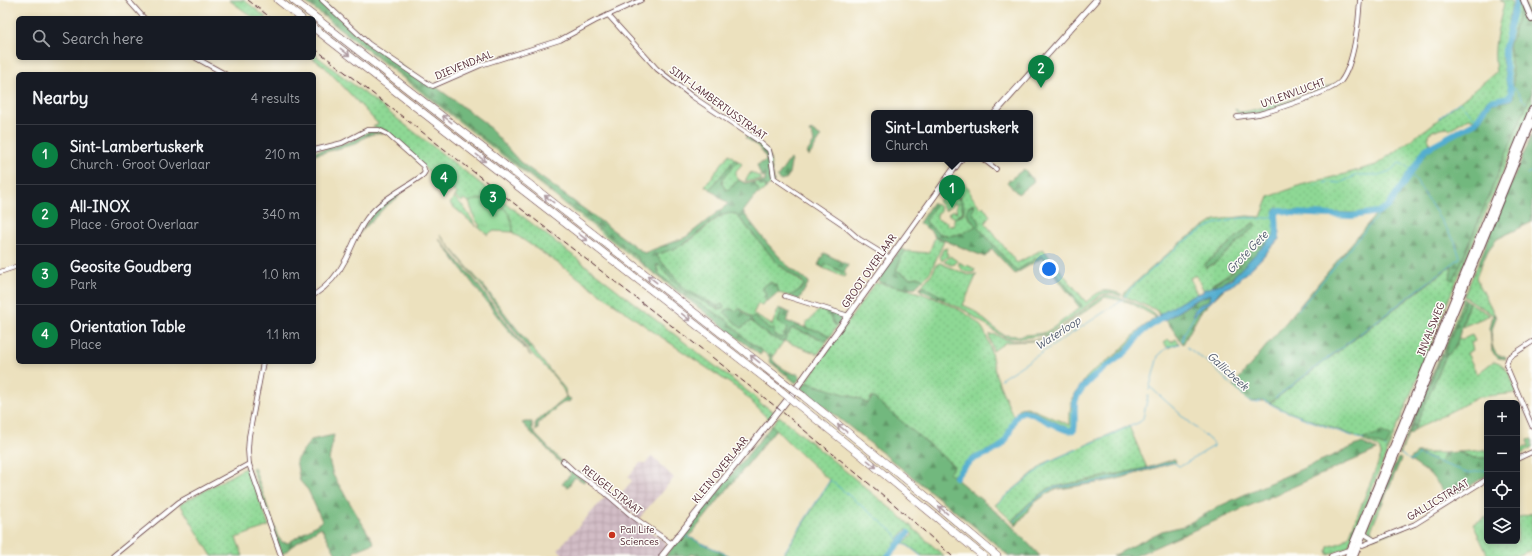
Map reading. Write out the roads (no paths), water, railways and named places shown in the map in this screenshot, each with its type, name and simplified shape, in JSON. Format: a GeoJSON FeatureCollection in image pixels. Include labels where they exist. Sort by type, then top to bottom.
{"type":"FeatureCollection","features":[{"type":"Feature","properties":{"kind":"highway"},"geometry":{"type":"LineString","coordinates":[[278,0],[298,16]]}},
{"type":"Feature","properties":{"kind":"highway"},"geometry":{"type":"LineString","coordinates":[[293,0],[314,16]]}},
{"type":"Feature","properties":{"kind":"highway"},"geometry":{"type":"LineString","coordinates":[[1524,0],[1532,19]]}},
{"type":"Feature","properties":{"kind":"highway"},"geometry":{"type":"LineString","coordinates":[[1528,0],[1532,4]]}},
{"type":"Feature","properties":{"kind":"highway"},"geometry":{"type":"LineString","coordinates":[[316,18],[803,396],[997,556]]}},
{"type":"Feature","properties":{"kind":"highway"},"geometry":{"type":"LineString","coordinates":[[316,30],[780,390],[886,475],[983,556]]}},
{"type":"Feature","properties":{"kind":"highway","name":"INVALSWEG"},"geometry":{"type":"LineString","coordinates":[[1354,556],[1354,548],[1532,110]]}},
{"type":"Feature","properties":{"kind":"highway","name":"INVALSWEG"},"geometry":{"type":"LineString","coordinates":[[1348,556],[1364,530],[1532,122]]}},
{"type":"Feature","properties":{"kind":"main road"},"geometry":{"type":"LineString","coordinates":[[997,110],[1096,0]]}},
{"type":"Feature","properties":{"kind":"main road","name":"GROOT OVERLAAR"},"geometry":{"type":"LineString","coordinates":[[792,394],[959,162]]}},
{"type":"Feature","properties":{"kind":"main road","name":"KLEIN OVERLAAR"},"geometry":{"type":"LineString","coordinates":[[662,556],[792,394]]}},
{"type":"Feature","properties":{"kind":"street"},"geometry":{"type":"LineString","coordinates":[[128,0],[142,16]]}},
{"type":"Feature","properties":{"kind":"street","name":"DIEVENDAAL"},"geometry":{"type":"LineString","coordinates":[[322,0],[369,44],[433,86],[481,66],[560,40],[608,15]]}},
{"type":"Feature","properties":{"kind":"street"},"geometry":{"type":"LineString","coordinates":[[608,15],[641,0]]}},
{"type":"Feature","properties":{"kind":"street","name":"UYLENVLUCHT"},"geometry":{"type":"LineString","coordinates":[[1238,117],[1258,114],[1289,104],[1334,87],[1341,81],[1350,58],[1356,33],[1360,0]]}},
{"type":"Feature","properties":{"kind":"street","name":"SINT-LAMBERTUSSTRAAT"},"geometry":{"type":"LineString","coordinates":[[608,15],[657,69],[693,97],[756,139],[768,150],[771,158],[774,178],[841,223],[859,239],[890,258]]}},
{"type":"Feature","properties":{"kind":"street"},"geometry":{"type":"LineString","coordinates":[[200,60],[220,72]]}},
{"type":"Feature","properties":{"kind":"street"},"geometry":{"type":"LineString","coordinates":[[316,150],[342,143],[368,130],[379,130],[387,134],[424,168],[424,174],[382,203],[367,218],[342,266],[328,283],[316,293]]}},
{"type":"Feature","properties":{"kind":"street"},"geometry":{"type":"LineString","coordinates":[[987,162],[996,169]]}},
{"type":"Feature","properties":{"kind":"street"},"geometry":{"type":"LineString","coordinates":[[0,272],[16,267]]}},
{"type":"Feature","properties":{"kind":"street"},"geometry":{"type":"LineString","coordinates":[[785,296],[849,316]]}},
{"type":"Feature","properties":{"kind":"street"},"geometry":{"type":"LineString","coordinates":[[1532,342],[1509,357],[1506,365],[1532,426]]}},
{"type":"Feature","properties":{"kind":"street"},"geometry":{"type":"LineString","coordinates":[[263,364],[249,436],[249,464],[281,556]]}},
{"type":"Feature","properties":{"kind":"street"},"geometry":{"type":"LineString","coordinates":[[1520,458],[1532,452]]}},
{"type":"Feature","properties":{"kind":"street","name":"REUGELSTRAAT"},"geometry":{"type":"LineString","coordinates":[[563,461],[575,472],[604,492],[632,516],[672,544]]}},
{"type":"Feature","properties":{"kind":"street"},"geometry":{"type":"LineString","coordinates":[[113,556],[180,502],[249,464]]}},
{"type":"Feature","properties":{"kind":"street","name":"GALLICSTRAAT"},"geometry":{"type":"LineString","coordinates":[[1331,556],[1415,524],[1484,481]]}},
{"type":"Feature","properties":{"kind":"street"},"geometry":{"type":"LineString","coordinates":[[1364,530],[1366,535],[1374,540]]}},
{"type":"Feature","properties":{"kind":"water"},"geometry":{"type":"Polygon","coordinates":[[[1280,231],[1279,239],[1258,262],[1233,285],[1221,290],[1212,301],[1200,309],[1195,315],[1193,315],[1195,309],[1199,305],[1209,300],[1210,294],[1194,301],[1164,321],[1159,315],[1191,296],[1203,292],[1203,290],[1230,280],[1274,235],[1274,232],[1280,231]]]}},
{"type":"Feature","properties":{"kind":"waterway","name":"Grote Gete"},"geometry":{"type":"LineString","coordinates":[[1275,238],[1277,236],[1276,214],[1281,210],[1292,213],[1351,216],[1378,212],[1389,206],[1426,149],[1476,122],[1490,101],[1510,97],[1511,92],[1505,59],[1505,48],[1516,2]]}},
{"type":"Feature","properties":{"kind":"waterway"},"geometry":{"type":"LineString","coordinates":[[1509,85],[1515,88],[1523,100]]}},
{"type":"Feature","properties":{"kind":"waterway"},"geometry":{"type":"LineString","coordinates":[[1439,118],[1459,102],[1471,114]]}},
{"type":"Feature","properties":{"kind":"waterway","name":"Grote Gete"},"geometry":{"type":"LineString","coordinates":[[1472,116],[1478,119]]}},
{"type":"Feature","properties":{"kind":"waterway"},"geometry":{"type":"LineString","coordinates":[[1324,183],[1340,183],[1357,175],[1379,175],[1390,171],[1399,163],[1404,165]]}},
{"type":"Feature","properties":{"kind":"waterway","name":"Grote Gete"},"geometry":{"type":"LineString","coordinates":[[1406,166],[1412,171]]}},
{"type":"Feature","properties":{"kind":"waterway"},"geometry":{"type":"LineString","coordinates":[[1527,174],[1532,171]]}},
{"type":"Feature","properties":{"kind":"waterway"},"geometry":{"type":"LineString","coordinates":[[1275,398],[1460,258],[1455,242],[1411,173]]}},
{"type":"Feature","properties":{"kind":"waterway"},"geometry":{"type":"LineString","coordinates":[[1314,186],[1319,184]]}},
{"type":"Feature","properties":{"kind":"waterway"},"geometry":{"type":"LineString","coordinates":[[1298,310],[1378,215],[1378,212]]}},
{"type":"Feature","properties":{"kind":"waterway"},"geometry":{"type":"LineString","coordinates":[[1259,219],[1276,216]]}},
{"type":"Feature","properties":{"kind":"waterway"},"geometry":{"type":"LineString","coordinates":[[1125,297],[1130,289],[1181,244],[1204,229],[1215,224],[1241,218],[1257,218]]}},
{"type":"Feature","properties":{"kind":"waterway","name":"Waterloop"},"geometry":{"type":"LineString","coordinates":[[1001,379],[1123,300]]}},
{"type":"Feature","properties":{"kind":"waterway","name":"Grote Gete"},"geometry":{"type":"LineString","coordinates":[[956,477],[971,461],[999,448],[1008,437],[1013,422],[1023,411],[1036,415],[1064,429],[1074,430],[1076,399],[1085,385],[1127,351],[1142,332],[1167,314]]}},
{"type":"Feature","properties":{"kind":"waterway","name":"Gallicbeek"},"geometry":{"type":"LineString","coordinates":[[1182,341],[1184,334],[1195,315]]}},
{"type":"Feature","properties":{"kind":"waterway"},"geometry":{"type":"LineString","coordinates":[[1149,390],[1158,356],[1168,347],[1179,344]]}},
{"type":"Feature","properties":{"kind":"waterway","name":"Gallicbeek"},"geometry":{"type":"LineString","coordinates":[[1187,347],[1211,365],[1248,401],[1255,403],[1261,401]]}},
{"type":"Feature","properties":{"kind":"waterway"},"geometry":{"type":"LineString","coordinates":[[1014,521],[1031,503],[1052,488],[1102,481],[1173,462],[1181,466],[1214,446],[1214,444],[1150,387]]}},
{"type":"Feature","properties":{"kind":"waterway"},"geometry":{"type":"LineString","coordinates":[[998,503],[1050,461],[1140,422],[1143,418],[1148,396]]}},
{"type":"Feature","properties":{"kind":"waterway","name":"Gallicbeek"},"geometry":{"type":"LineString","coordinates":[[1263,400],[1280,409],[1327,427]]}},
{"type":"Feature","properties":{"kind":"waterway","name":"Gallicbeek"},"geometry":{"type":"LineString","coordinates":[[1329,428],[1364,440]]}},
{"type":"Feature","properties":{"kind":"waterway","name":"Gallicbeek"},"geometry":{"type":"LineString","coordinates":[[1401,454],[1406,458]]}},
{"type":"Feature","properties":{"kind":"waterway","name":"Gallicbeek"},"geometry":{"type":"LineString","coordinates":[[1408,459],[1411,461],[1419,455],[1468,473],[1484,470]]}},
{"type":"Feature","properties":{"kind":"waterway"},"geometry":{"type":"LineString","coordinates":[[782,556],[830,480],[895,533],[899,542],[908,546],[921,556]]}},
{"type":"Feature","properties":{"kind":"waterway","name":"Grote Gete"},"geometry":{"type":"LineString","coordinates":[[888,556],[908,533]]}},
{"type":"Feature","properties":{"kind":"waterway"},"geometry":{"type":"LineString","coordinates":[[683,537],[686,536],[730,556]]}},
{"type":"Feature","properties":{"kind":"railway"},"geometry":{"type":"LineString","coordinates":[[248,0],[268,16]]}},
{"type":"Feature","properties":{"kind":"railway"},"geometry":{"type":"LineString","coordinates":[[316,50],[775,406],[896,506],[952,556]]}},
{"type":"Feature","properties":{"kind":"place","name":"All-INOX"},"geometry":{"type":"Point","coordinates":[1041,88]}},
{"type":"Feature","properties":{"kind":"place","name":"Orientation Table"},"geometry":{"type":"Point","coordinates":[444,197]}},
{"type":"Feature","properties":{"kind":"place","name":"Sint-Lambertuskerk"},"geometry":{"type":"Point","coordinates":[952,208]}},
{"type":"Feature","properties":{"kind":"place","name":"Geosite Goudberg"},"geometry":{"type":"Point","coordinates":[493,217]}},
{"type":"Feature","properties":{"kind":"place","name":"Pall Life Sciences"},"geometry":{"type":"Point","coordinates":[612,535]}}]}
